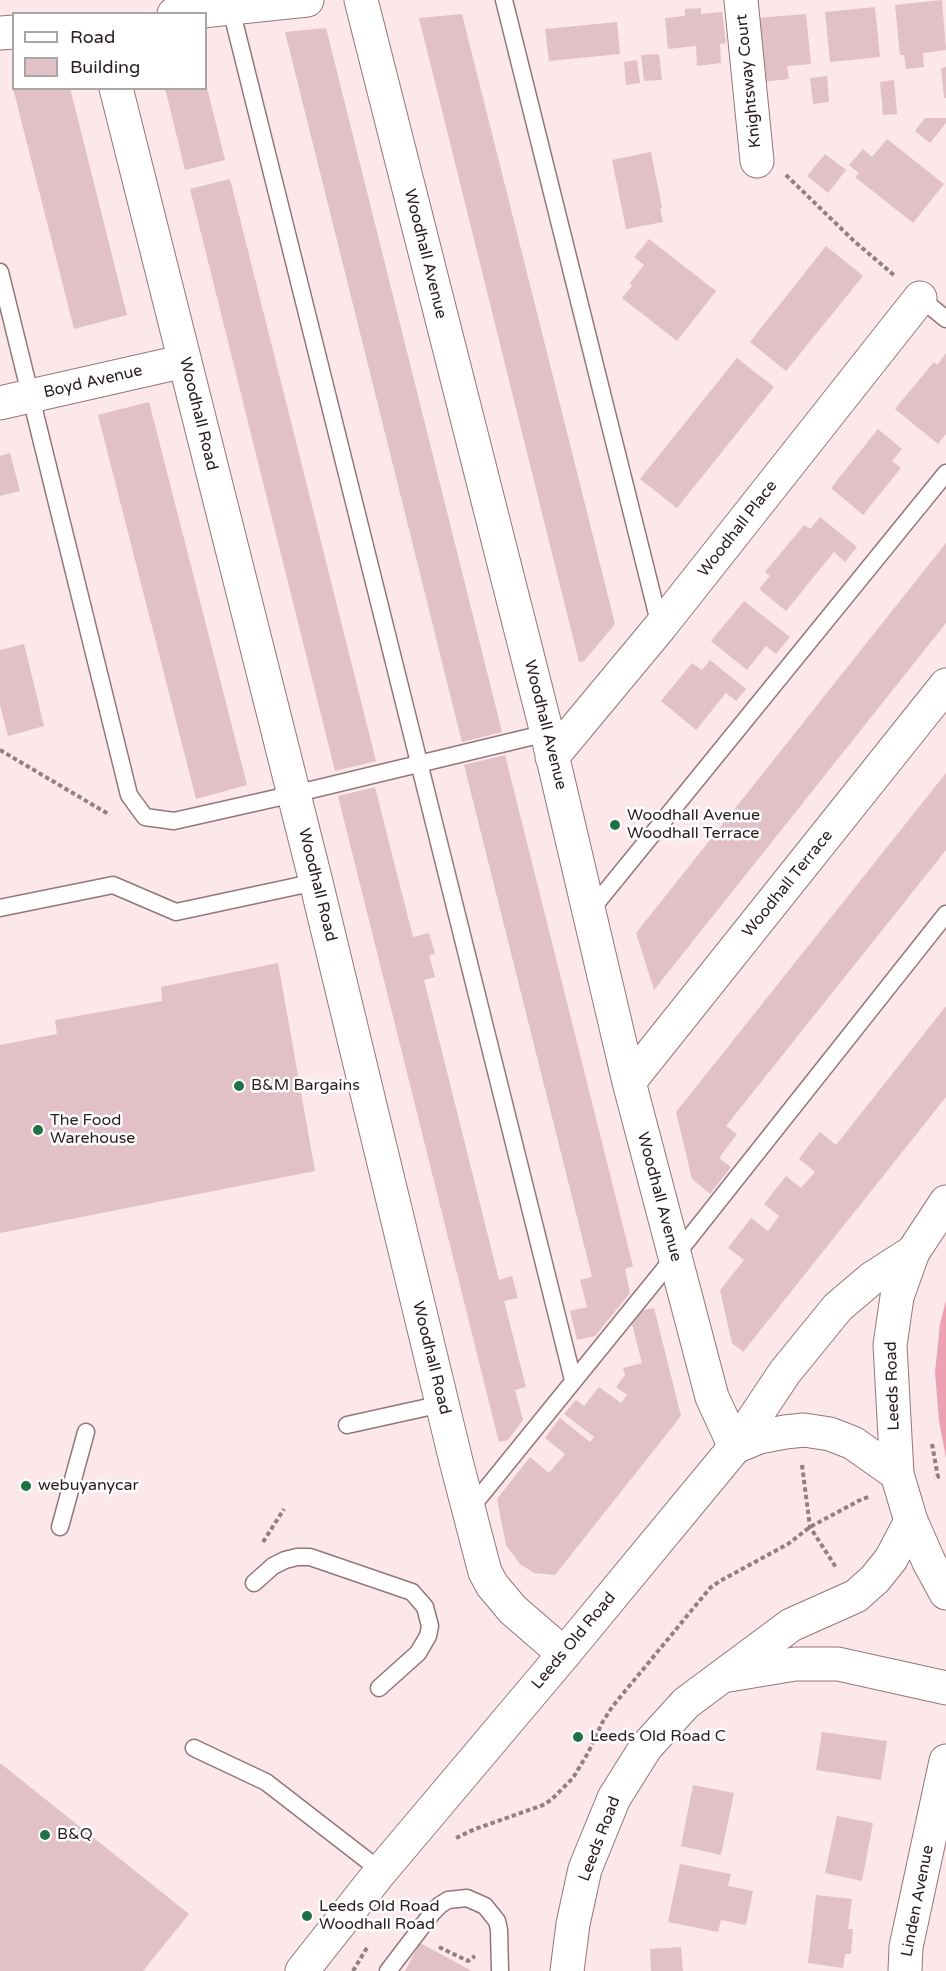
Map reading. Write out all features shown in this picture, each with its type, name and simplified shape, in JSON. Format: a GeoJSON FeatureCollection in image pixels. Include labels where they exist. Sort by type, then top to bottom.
{"type":"FeatureCollection","features":[{"type":"Feature","properties":{"kind":"main road"},"geometry":{"type":"LineString","coordinates":[[189,8],[231,9],[307,0]]}},
{"type":"Feature","properties":{"kind":"main road","name":"Woodhall Avenue"},"geometry":{"type":"LineString","coordinates":[[361,0],[550,745],[629,1082],[712,1397],[735,1447]]}},
{"type":"Feature","properties":{"kind":"main road","name":"Knightsway Court"},"geometry":{"type":"LineString","coordinates":[[741,0],[757,154]]}},
{"type":"Feature","properties":{"kind":"main road","name":"Woodhall Road"},"geometry":{"type":"LineString","coordinates":[[117,90],[316,882],[468,1511],[485,1572],[492,1585],[513,1610],[564,1654]]}},
{"type":"Feature","properties":{"kind":"main road","name":"Woodhall Place"},"geometry":{"type":"LineString","coordinates":[[550,745],[660,627],[920,298]]}},
{"type":"Feature","properties":{"kind":"main road","name":"Boyd Avenue"},"geometry":{"type":"LineString","coordinates":[[16,400],[185,361]]}},
{"type":"Feature","properties":{"kind":"main road","name":"Woodhall Terrace"},"geometry":{"type":"LineString","coordinates":[[629,1082],[946,685]]}},
{"type":"Feature","properties":{"kind":"main road","name":"Leeds Road"},"geometry":{"type":"LineString","coordinates":[[946,1202],[913,1252],[897,1297],[890,1345],[899,1481],[929,1562],[946,1593]]}},
{"type":"Feature","properties":{"kind":"main road","name":"Leeds Road"},"geometry":{"type":"LineString","coordinates":[[735,1447],[785,1372],[838,1307],[871,1279],[913,1252]]}},
{"type":"Feature","properties":{"kind":"main road","name":"Leeds Old Road"},"geometry":{"type":"LineString","coordinates":[[302,1971],[381,1871],[735,1447],[759,1437],[785,1432],[804,1430],[830,1434],[853,1443],[899,1481]]}},
{"type":"Feature","properties":{"kind":"main road","name":"Leeds Road"},"geometry":{"type":"LineString","coordinates":[[567,1971],[573,1924],[585,1869],[614,1798],[646,1748],[686,1703],[791,1625],[856,1596],[875,1579],[891,1559],[912,1521]]}},
{"type":"Feature","properties":{"kind":"main road","name":"Leeds Road"},"geometry":{"type":"LineString","coordinates":[[723,1676],[795,1664],[838,1664],[946,1688]]}},
{"type":"Feature","properties":{"kind":"main road","name":"Linden Avenue"},"geometry":{"type":"LineString","coordinates":[[905,1971],[906,1947],[946,1761]]}},
{"type":"Feature","properties":{"kind":"lane"},"geometry":{"type":"LineString","coordinates":[[504,0],[660,627]]}},
{"type":"Feature","properties":{"kind":"lane"},"geometry":{"type":"LineString","coordinates":[[231,9],[573,1380]]}},
{"type":"Feature","properties":{"kind":"lane"},"geometry":{"type":"LineString","coordinates":[[0,272],[16,400],[129,795],[145,817],[174,821],[419,764],[550,745]]}},
{"type":"Feature","properties":{"kind":"lane"},"geometry":{"type":"LineString","coordinates":[[920,298],[946,320]]}},
{"type":"Feature","properties":{"kind":"lane"},"geometry":{"type":"LineString","coordinates":[[590,911],[946,473]]}},
{"type":"Feature","properties":{"kind":"lane"},"geometry":{"type":"LineString","coordinates":[[0,908],[113,885],[176,912],[316,882]]}},
{"type":"Feature","properties":{"kind":"lane"},"geometry":{"type":"LineString","coordinates":[[468,1511],[675,1256],[946,914]]}},
{"type":"Feature","properties":{"kind":"lane"},"geometry":{"type":"LineString","coordinates":[[347,1425],[442,1404]]}},
{"type":"Feature","properties":{"kind":"lane"},"geometry":{"type":"LineString","coordinates":[[60,1527],[87,1432]]}},
{"type":"Feature","properties":{"kind":"lane"},"geometry":{"type":"LineString","coordinates":[[254,1584],[273,1566],[285,1560],[310,1557],[412,1592],[425,1607],[429,1626],[428,1636],[418,1653],[379,1688]]}},
{"type":"Feature","properties":{"kind":"lane"},"geometry":{"type":"LineString","coordinates":[[194,1748],[266,1782],[381,1871]]}},
{"type":"Feature","properties":{"kind":"lane"},"geometry":{"type":"LineString","coordinates":[[388,1971],[440,1905],[448,1900],[467,1898],[485,1906],[497,1921],[500,1930],[500,1971]]}},
{"type":"Feature","properties":{"kind":"path"},"geometry":{"type":"LineString","coordinates":[[757,154],[920,298]]}},
{"type":"Feature","properties":{"kind":"path"},"geometry":{"type":"LineString","coordinates":[[0,750],[115,818],[145,817]]}},
{"type":"Feature","properties":{"kind":"path"},"geometry":{"type":"LineString","coordinates":[[449,1845],[464,1833],[530,1810],[551,1800],[573,1778],[612,1707],[710,1588],[788,1544],[810,1527],[862,1499],[899,1481],[938,1477],[931,1439]]}},
{"type":"Feature","properties":{"kind":"path"},"geometry":{"type":"LineString","coordinates":[[415,1935],[468,1961],[485,1948],[500,1948]]}},
{"type":"Feature","properties":{"kind":"path"},"geometry":{"type":"LineString","coordinates":[[352,1971],[369,1945]]}},
{"type":"Feature","properties":{"kind":"shaded area"},"geometry":{"type":"Polygon","coordinates":[[[946,1300],[946,1458],[939,1421],[935,1372],[940,1324],[946,1300]]]}},
{"type":"Feature","properties":{"kind":"building"},"geometry":{"type":"Polygon","coordinates":[[[942,0],[946,50],[923,53],[924,67],[906,69],[904,55],[900,55],[895,5],[942,0]]]}},
{"type":"Feature","properties":{"kind":"building"},"geometry":{"type":"Polygon","coordinates":[[[875,7],[880,57],[830,62],[825,12],[875,7]]]}},
{"type":"Feature","properties":{"kind":"building"},"geometry":{"type":"Polygon","coordinates":[[[701,8],[701,14],[722,12],[726,43],[720,44],[721,63],[697,66],[696,46],[668,49],[665,18],[685,16],[685,9],[701,8]]]}},
{"type":"Feature","properties":{"kind":"building"},"geometry":{"type":"Polygon","coordinates":[[[462,14],[615,624],[584,661],[579,662],[419,18],[462,14]]]}},
{"type":"Feature","properties":{"kind":"building"},"geometry":{"type":"Polygon","coordinates":[[[806,14],[811,64],[787,66],[789,79],[763,82],[757,18],[806,14]]]}},
{"type":"Feature","properties":{"kind":"building"},"geometry":{"type":"Polygon","coordinates":[[[617,22],[620,54],[549,61],[545,29],[617,22]]]}},
{"type":"Feature","properties":{"kind":"building"},"geometry":{"type":"Polygon","coordinates":[[[326,28],[502,732],[462,742],[285,32],[326,28]]]}},
{"type":"Feature","properties":{"kind":"building"},"geometry":{"type":"Polygon","coordinates":[[[659,54],[662,80],[644,81],[641,55],[659,54]]]}},
{"type":"Feature","properties":{"kind":"building"},"geometry":{"type":"Polygon","coordinates":[[[637,60],[640,83],[626,85],[624,62],[637,60]]]}},
{"type":"Feature","properties":{"kind":"building"},"geometry":{"type":"Polygon","coordinates":[[[946,67],[946,98],[944,98],[941,68],[946,67]]]}},
{"type":"Feature","properties":{"kind":"building"},"geometry":{"type":"Polygon","coordinates":[[[827,76],[829,102],[813,104],[810,78],[827,76]]]}},
{"type":"Feature","properties":{"kind":"building"},"geometry":{"type":"Polygon","coordinates":[[[894,80],[897,114],[883,115],[880,82],[894,80]]]}},
{"type":"Feature","properties":{"kind":"building"},"geometry":{"type":"Polygon","coordinates":[[[207,88],[225,160],[185,170],[165,90],[207,90],[207,88]]]}},
{"type":"Feature","properties":{"kind":"building"},"geometry":{"type":"Polygon","coordinates":[[[14,90],[71,90],[127,315],[74,329],[14,90]]]}},
{"type":"Feature","properties":{"kind":"building"},"geometry":{"type":"Polygon","coordinates":[[[925,118],[946,118],[946,123],[930,143],[915,131],[925,118]]]}},
{"type":"Feature","properties":{"kind":"building"},"geometry":{"type":"Polygon","coordinates":[[[887,139],[944,184],[913,223],[855,177],[859,173],[849,165],[863,149],[872,157],[887,139]]]}},
{"type":"Feature","properties":{"kind":"building"},"geometry":{"type":"Polygon","coordinates":[[[651,152],[663,222],[626,229],[612,160],[651,152]]]}},
{"type":"Feature","properties":{"kind":"building"},"geometry":{"type":"Polygon","coordinates":[[[825,154],[846,170],[828,193],[807,176],[825,154]]]}},
{"type":"Feature","properties":{"kind":"building"},"geometry":{"type":"Polygon","coordinates":[[[230,179],[376,761],[335,771],[190,189],[230,179]]]}},
{"type":"Feature","properties":{"kind":"building"},"geometry":{"type":"Polygon","coordinates":[[[649,239],[716,291],[677,341],[622,298],[644,265],[634,257],[649,239]]]}},
{"type":"Feature","properties":{"kind":"building"},"geometry":{"type":"Polygon","coordinates":[[[826,246],[863,276],[786,371],[750,342],[826,246]]]}},
{"type":"Feature","properties":{"kind":"building"},"geometry":{"type":"Polygon","coordinates":[[[946,353],[946,434],[938,444],[895,409],[934,362],[937,365],[946,353]]]}},
{"type":"Feature","properties":{"kind":"building"},"geometry":{"type":"Polygon","coordinates":[[[737,358],[774,387],[677,508],[640,479],[737,358]]]}},
{"type":"Feature","properties":{"kind":"building"},"geometry":{"type":"Polygon","coordinates":[[[149,402],[247,785],[196,799],[98,415],[149,402]]]}},
{"type":"Feature","properties":{"kind":"building"},"geometry":{"type":"Polygon","coordinates":[[[878,429],[902,449],[892,461],[901,468],[863,515],[831,488],[878,429]]]}},
{"type":"Feature","properties":{"kind":"building"},"geometry":{"type":"Polygon","coordinates":[[[10,453],[20,491],[0,496],[0,456],[10,453]]]}},
{"type":"Feature","properties":{"kind":"building"},"geometry":{"type":"Polygon","coordinates":[[[820,517],[857,547],[845,562],[834,552],[786,611],[759,589],[770,576],[765,572],[804,525],[810,529],[820,517]]]}},
{"type":"Feature","properties":{"kind":"building"},"geometry":{"type":"Polygon","coordinates":[[[946,543],[946,623],[654,990],[636,933],[946,543]]]}},
{"type":"Feature","properties":{"kind":"building"},"geometry":{"type":"Polygon","coordinates":[[[744,601],[790,637],[776,654],[766,646],[747,670],[711,641],[744,601]]]}},
{"type":"Feature","properties":{"kind":"building"},"geometry":{"type":"Polygon","coordinates":[[[24,644],[44,726],[8,736],[0,705],[0,650],[24,644]]]}},
{"type":"Feature","properties":{"kind":"building"},"geometry":{"type":"Polygon","coordinates":[[[710,660],[746,689],[736,701],[726,693],[696,730],[661,701],[692,663],[702,670],[710,660]]]}},
{"type":"Feature","properties":{"kind":"building"},"geometry":{"type":"Polygon","coordinates":[[[505,755],[633,1266],[625,1269],[630,1293],[595,1336],[577,1340],[570,1311],[587,1307],[580,1280],[592,1277],[464,765],[505,755]]]}},
{"type":"Feature","properties":{"kind":"building"},"geometry":{"type":"Polygon","coordinates":[[[946,773],[946,850],[726,1126],[737,1134],[719,1158],[731,1167],[710,1194],[692,1179],[676,1112],[946,773]]]}},
{"type":"Feature","properties":{"kind":"building"},"geometry":{"type":"Polygon","coordinates":[[[375,787],[413,937],[429,933],[435,954],[429,955],[435,977],[424,980],[499,1280],[512,1276],[518,1298],[504,1301],[526,1387],[515,1390],[523,1420],[508,1440],[499,1442],[338,796],[375,787]]]}},
{"type":"Feature","properties":{"kind":"building"},"geometry":{"type":"Polygon","coordinates":[[[278,963],[315,1171],[0,1233],[0,1045],[57,1034],[55,1020],[162,1001],[161,987],[278,963]]]}},
{"type":"Feature","properties":{"kind":"building"},"geometry":{"type":"Polygon","coordinates":[[[946,1006],[946,1097],[743,1352],[732,1343],[720,1290],[744,1260],[728,1248],[751,1218],[768,1231],[779,1216],[764,1204],[786,1176],[801,1188],[815,1172],[799,1159],[809,1145],[820,1132],[836,1145],[946,1006]]]}},
{"type":"Feature","properties":{"kind":"building"},"geometry":{"type":"Polygon","coordinates":[[[654,1308],[681,1416],[555,1575],[534,1573],[520,1564],[506,1545],[497,1499],[530,1457],[549,1473],[565,1454],[545,1438],[560,1418],[590,1442],[594,1437],[564,1414],[576,1400],[584,1406],[599,1387],[621,1403],[627,1395],[616,1387],[625,1375],[623,1368],[642,1363],[632,1324],[643,1310],[654,1308]]]}},
{"type":"Feature","properties":{"kind":"building"},"geometry":{"type":"Polygon","coordinates":[[[822,1732],[887,1741],[881,1780],[816,1770],[822,1732]]]}},
{"type":"Feature","properties":{"kind":"building","name":"B&Q"},"geometry":{"type":"Polygon","coordinates":[[[0,1763],[189,1914],[143,1971],[0,1971],[0,1763]]]}},
{"type":"Feature","properties":{"kind":"building"},"geometry":{"type":"Polygon","coordinates":[[[693,1785],[734,1793],[721,1855],[681,1846],[693,1785]]]}},
{"type":"Feature","properties":{"kind":"building"},"geometry":{"type":"Polygon","coordinates":[[[837,1816],[873,1823],[862,1881],[825,1873],[837,1816]]]}},
{"type":"Feature","properties":{"kind":"building"},"geometry":{"type":"Polygon","coordinates":[[[680,1864],[731,1874],[728,1886],[753,1891],[746,1925],[721,1920],[718,1932],[668,1922],[680,1864]]]}},
{"type":"Feature","properties":{"kind":"building"},"geometry":{"type":"Polygon","coordinates":[[[816,1895],[852,1899],[848,1929],[853,1929],[851,1954],[845,1954],[843,1968],[808,1963],[816,1895]]]}},
{"type":"Feature","properties":{"kind":"building"},"geometry":{"type":"Polygon","coordinates":[[[420,1943],[472,1971],[405,1971],[420,1943]]]}},
{"type":"Feature","properties":{"kind":"building"},"geometry":{"type":"Polygon","coordinates":[[[681,1947],[683,1971],[651,1971],[650,1949],[681,1947]]]}},
{"type":"Feature","properties":{"kind":"place","name":"Woodhall Avenue Woodhall Terrace"},"geometry":{"type":"Point","coordinates":[615,825]}},
{"type":"Feature","properties":{"kind":"place","name":"B&M Bargains"},"geometry":{"type":"Point","coordinates":[239,1086]}},
{"type":"Feature","properties":{"kind":"place","name":"The Food Warehouse"},"geometry":{"type":"Point","coordinates":[38,1130]}},
{"type":"Feature","properties":{"kind":"place","name":"webuyanycar"},"geometry":{"type":"Point","coordinates":[26,1486]}},
{"type":"Feature","properties":{"kind":"place","name":"Leeds Old Road C"},"geometry":{"type":"Point","coordinates":[578,1737]}},
{"type":"Feature","properties":{"kind":"place","name":"B&Q"},"geometry":{"type":"Point","coordinates":[45,1835]}},
{"type":"Feature","properties":{"kind":"place","name":"Leeds Old Road Woodhall Road"},"geometry":{"type":"Point","coordinates":[307,1916]}}]}
